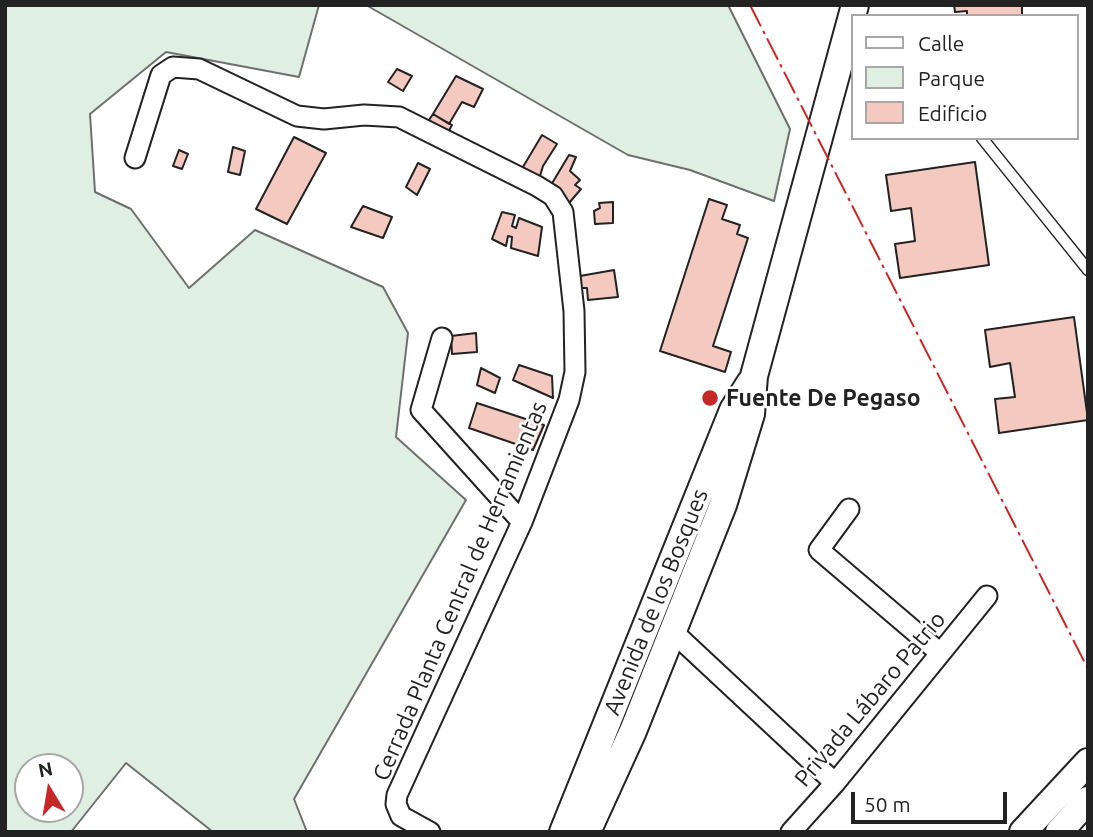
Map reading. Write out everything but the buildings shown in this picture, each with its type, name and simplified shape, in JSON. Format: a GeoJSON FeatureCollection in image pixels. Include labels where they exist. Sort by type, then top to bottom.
{"type":"FeatureCollection","features":[{"type":"Feature","properties":{"kind":"street","name":"Avenida de los Bosques"},"geometry":{"type":"LineString","coordinates":[[587,832],[633,731],[723,505],[751,414],[754,376],[852,27]]}},
{"type":"Feature","properties":{"kind":"street","name":"Cerrada Planta Central de Herramientas"},"geometry":{"type":"LineString","coordinates":[[135,158],[160,75],[173,67],[199,69],[297,116],[324,119],[364,115],[399,117],[553,196],[564,212],[574,311],[575,372],[569,400],[522,522],[397,795],[396,804],[401,816],[430,832]]}},
{"type":"Feature","properties":{"kind":"street"},"geometry":{"type":"LineString","coordinates":[[442,338],[421,410],[522,522]]}},
{"type":"Feature","properties":{"kind":"street","name":"Avenida de los Bosques"},"geometry":{"type":"LineString","coordinates":[[563,832],[733,410],[754,376]]}},
{"type":"Feature","properties":{"kind":"street"},"geometry":{"type":"LineString","coordinates":[[849,509],[819,550],[940,653]]}},
{"type":"Feature","properties":{"kind":"street","name":"Privada Lábaro Patrio"},"geometry":{"type":"LineString","coordinates":[[791,832],[835,783],[987,596]]}},
{"type":"Feature","properties":{"kind":"street"},"geometry":{"type":"LineString","coordinates":[[672,631],[835,783]]}},
{"type":"Feature","properties":{"kind":"street"},"geometry":{"type":"LineString","coordinates":[[1023,832],[1088,762]]}},
{"type":"Feature","properties":{"kind":"street"},"geometry":{"type":"LineString","coordinates":[[1059,832],[1088,800]]}},
{"type":"Feature","properties":{"kind":"lane"},"geometry":{"type":"LineString","coordinates":[[984,140],[1088,271]]}},
{"type":"Feature","properties":{"kind":"green space"},"geometry":{"type":"Polygon","coordinates":[[[5,5],[319,5],[299,77],[166,52],[90,114],[95,192],[131,209],[189,288],[255,230],[383,287],[408,333],[396,437],[466,500],[294,799],[307,832],[213,832],[126,763],[84,816],[84,753],[14,753],[14,823],[78,823],[71,832],[5,832],[5,5]]]}},
{"type":"Feature","properties":{"kind":"green space"},"geometry":{"type":"Polygon","coordinates":[[[366,5],[728,5],[790,129],[774,201],[690,170],[628,155],[366,5]]]}},
{"type":"Feature","properties":{"kind":"power"},"geometry":{"type":"LineString","coordinates":[[750,5],[1088,669]]}},
{"type":"Feature","properties":{"kind":"place","name":"Fuente De Pegaso"},"geometry":{"type":"Point","coordinates":[710,398]}}]}
